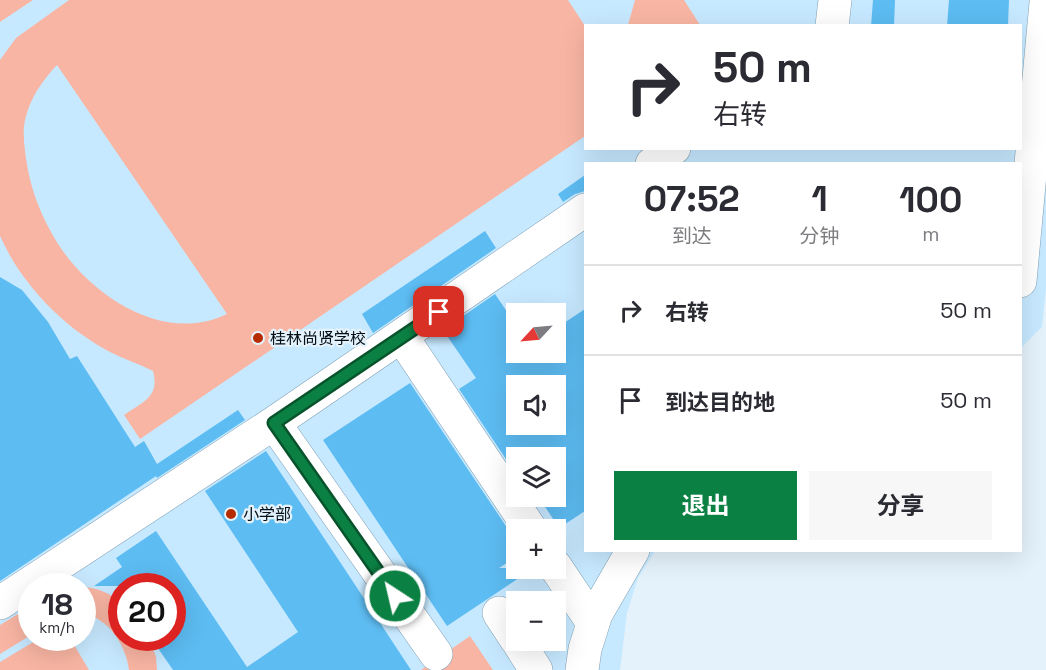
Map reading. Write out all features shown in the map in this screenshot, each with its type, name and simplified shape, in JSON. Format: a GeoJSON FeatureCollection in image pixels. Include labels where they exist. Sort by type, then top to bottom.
{"type":"FeatureCollection","features":[{"type":"Feature","properties":{"kind":"lane"},"geometry":{"type":"LineString","coordinates":[[832,24],[836,0]]}},
{"type":"Feature","properties":{"kind":"lane"},"geometry":{"type":"LineString","coordinates":[[1022,260],[1046,3]]}},
{"type":"Feature","properties":{"kind":"lane"},"geometry":{"type":"LineString","coordinates":[[655,162],[671,150]]}},
{"type":"Feature","properties":{"kind":"lane"},"geometry":{"type":"LineString","coordinates":[[0,603],[274,423],[584,211]]}},
{"type":"Feature","properties":{"kind":"lane"},"geometry":{"type":"LineString","coordinates":[[402,337],[524,519]]}},
{"type":"Feature","properties":{"kind":"lane"},"geometry":{"type":"LineString","coordinates":[[274,423],[436,654]]}},
{"type":"Feature","properties":{"kind":"lane"},"geometry":{"type":"LineString","coordinates":[[582,670],[585,649],[596,614],[632,552]]}},
{"type":"Feature","properties":{"kind":"lane"},"geometry":{"type":"LineString","coordinates":[[564,579],[593,623]]}},
{"type":"Feature","properties":{"kind":"lane"},"geometry":{"type":"LineString","coordinates":[[523,651],[536,670]]}},
{"type":"Feature","properties":{"kind":"shaded area","name":"桂林尚贤学校"},"geometry":{"type":"Polygon","coordinates":[[[0,0],[1046,0],[1046,288],[1042,327],[1022,347],[1022,162],[584,162],[584,552],[654,552],[638,578],[627,613],[620,670],[0,670],[0,0]]]}},
{"type":"Feature","properties":{"kind":"shaded area"},"geometry":{"type":"Polygon","coordinates":[[[0,0],[33,0],[0,22],[0,0]]]}},
{"type":"Feature","properties":{"kind":"shaded area"},"geometry":{"type":"Polygon","coordinates":[[[69,0],[568,0],[584,24],[584,137],[140,439],[124,415],[152,393],[155,380],[153,371],[110,352],[60,317],[32,288],[0,236],[0,60],[16,38],[69,0]],[[57,65],[33,97],[24,125],[27,165],[36,199],[46,222],[63,252],[81,273],[102,291],[125,306],[149,317],[175,323],[201,322],[227,314],[57,65]]]}},
{"type":"Feature","properties":{"kind":"shaded area"},"geometry":{"type":"Polygon","coordinates":[[[635,0],[684,0],[699,24],[628,24],[635,0]]]}},
{"type":"Feature","properties":{"kind":"shaded area"},"geometry":{"type":"Polygon","coordinates":[[[96,590],[108,594],[108,627],[96,618],[96,590]]]}},
{"type":"Feature","properties":{"kind":"shaded area"},"geometry":{"type":"Polygon","coordinates":[[[18,614],[18,643],[0,654],[0,625],[18,614]]]}},
{"type":"Feature","properties":{"kind":"shaded area"},"geometry":{"type":"Polygon","coordinates":[[[470,636],[493,670],[421,670],[470,636]]]}},
{"type":"Feature","properties":{"kind":"shaded area"},"geometry":{"type":"Polygon","coordinates":[[[18,651],[78,651],[89,670],[0,670],[0,662],[18,651]]]}},
{"type":"Feature","properties":{"kind":"shaded area"},"geometry":{"type":"Polygon","coordinates":[[[124,651],[154,651],[157,670],[129,670],[124,651]]]}},
{"type":"Feature","properties":{"kind":"building"},"geometry":{"type":"Polygon","coordinates":[[[873,0],[895,0],[894,24],[871,24],[873,0]]]}},
{"type":"Feature","properties":{"kind":"building"},"geometry":{"type":"Polygon","coordinates":[[[949,0],[1009,0],[1008,24],[947,24],[949,0]]]}},
{"type":"Feature","properties":{"kind":"building"},"geometry":{"type":"Polygon","coordinates":[[[584,176],[584,191],[563,202],[558,194],[584,176]]]}},
{"type":"Feature","properties":{"kind":"building"},"geometry":{"type":"Polygon","coordinates":[[[485,231],[496,248],[373,333],[362,314],[485,231]]]}},
{"type":"Feature","properties":{"kind":"building"},"geometry":{"type":"Polygon","coordinates":[[[0,277],[22,290],[48,322],[70,359],[77,356],[135,447],[144,441],[157,464],[238,410],[245,420],[157,478],[156,476],[0,581],[0,277]]]}},
{"type":"Feature","properties":{"kind":"building"},"geometry":{"type":"Polygon","coordinates":[[[495,294],[506,310],[506,363],[566,363],[566,322],[584,310],[584,512],[566,523],[566,519],[553,519],[545,507],[566,507],[566,447],[506,447],[506,459],[459,389],[476,378],[443,330],[495,294]]]}},
{"type":"Feature","properties":{"kind":"building"},"geometry":{"type":"Polygon","coordinates":[[[410,383],[506,526],[506,563],[499,568],[506,568],[506,579],[518,579],[447,626],[323,440],[410,383]]]}},
{"type":"Feature","properties":{"kind":"building"},"geometry":{"type":"Polygon","coordinates":[[[266,451],[411,670],[173,670],[160,651],[186,651],[186,576],[247,667],[298,632],[205,491],[266,451]]]}},
{"type":"Feature","properties":{"kind":"building"},"geometry":{"type":"Polygon","coordinates":[[[156,531],[184,573],[113,573],[122,567],[116,558],[156,531]]]}},
{"type":"Feature","properties":{"kind":"building"},"geometry":{"type":"Polygon","coordinates":[[[108,576],[108,586],[96,585],[108,576]]]}},
{"type":"Feature","properties":{"kind":"place","name":"桂林尚贤学校"},"geometry":{"type":"Point","coordinates":[258,338]}},
{"type":"Feature","properties":{"kind":"place","name":"小学部"},"geometry":{"type":"Point","coordinates":[231,514]}},
{"type":"Feature","properties":{"kind":"route"},"geometry":{"type":"LineString","coordinates":[[395,596],[274,423],[439,312]]}}]}
